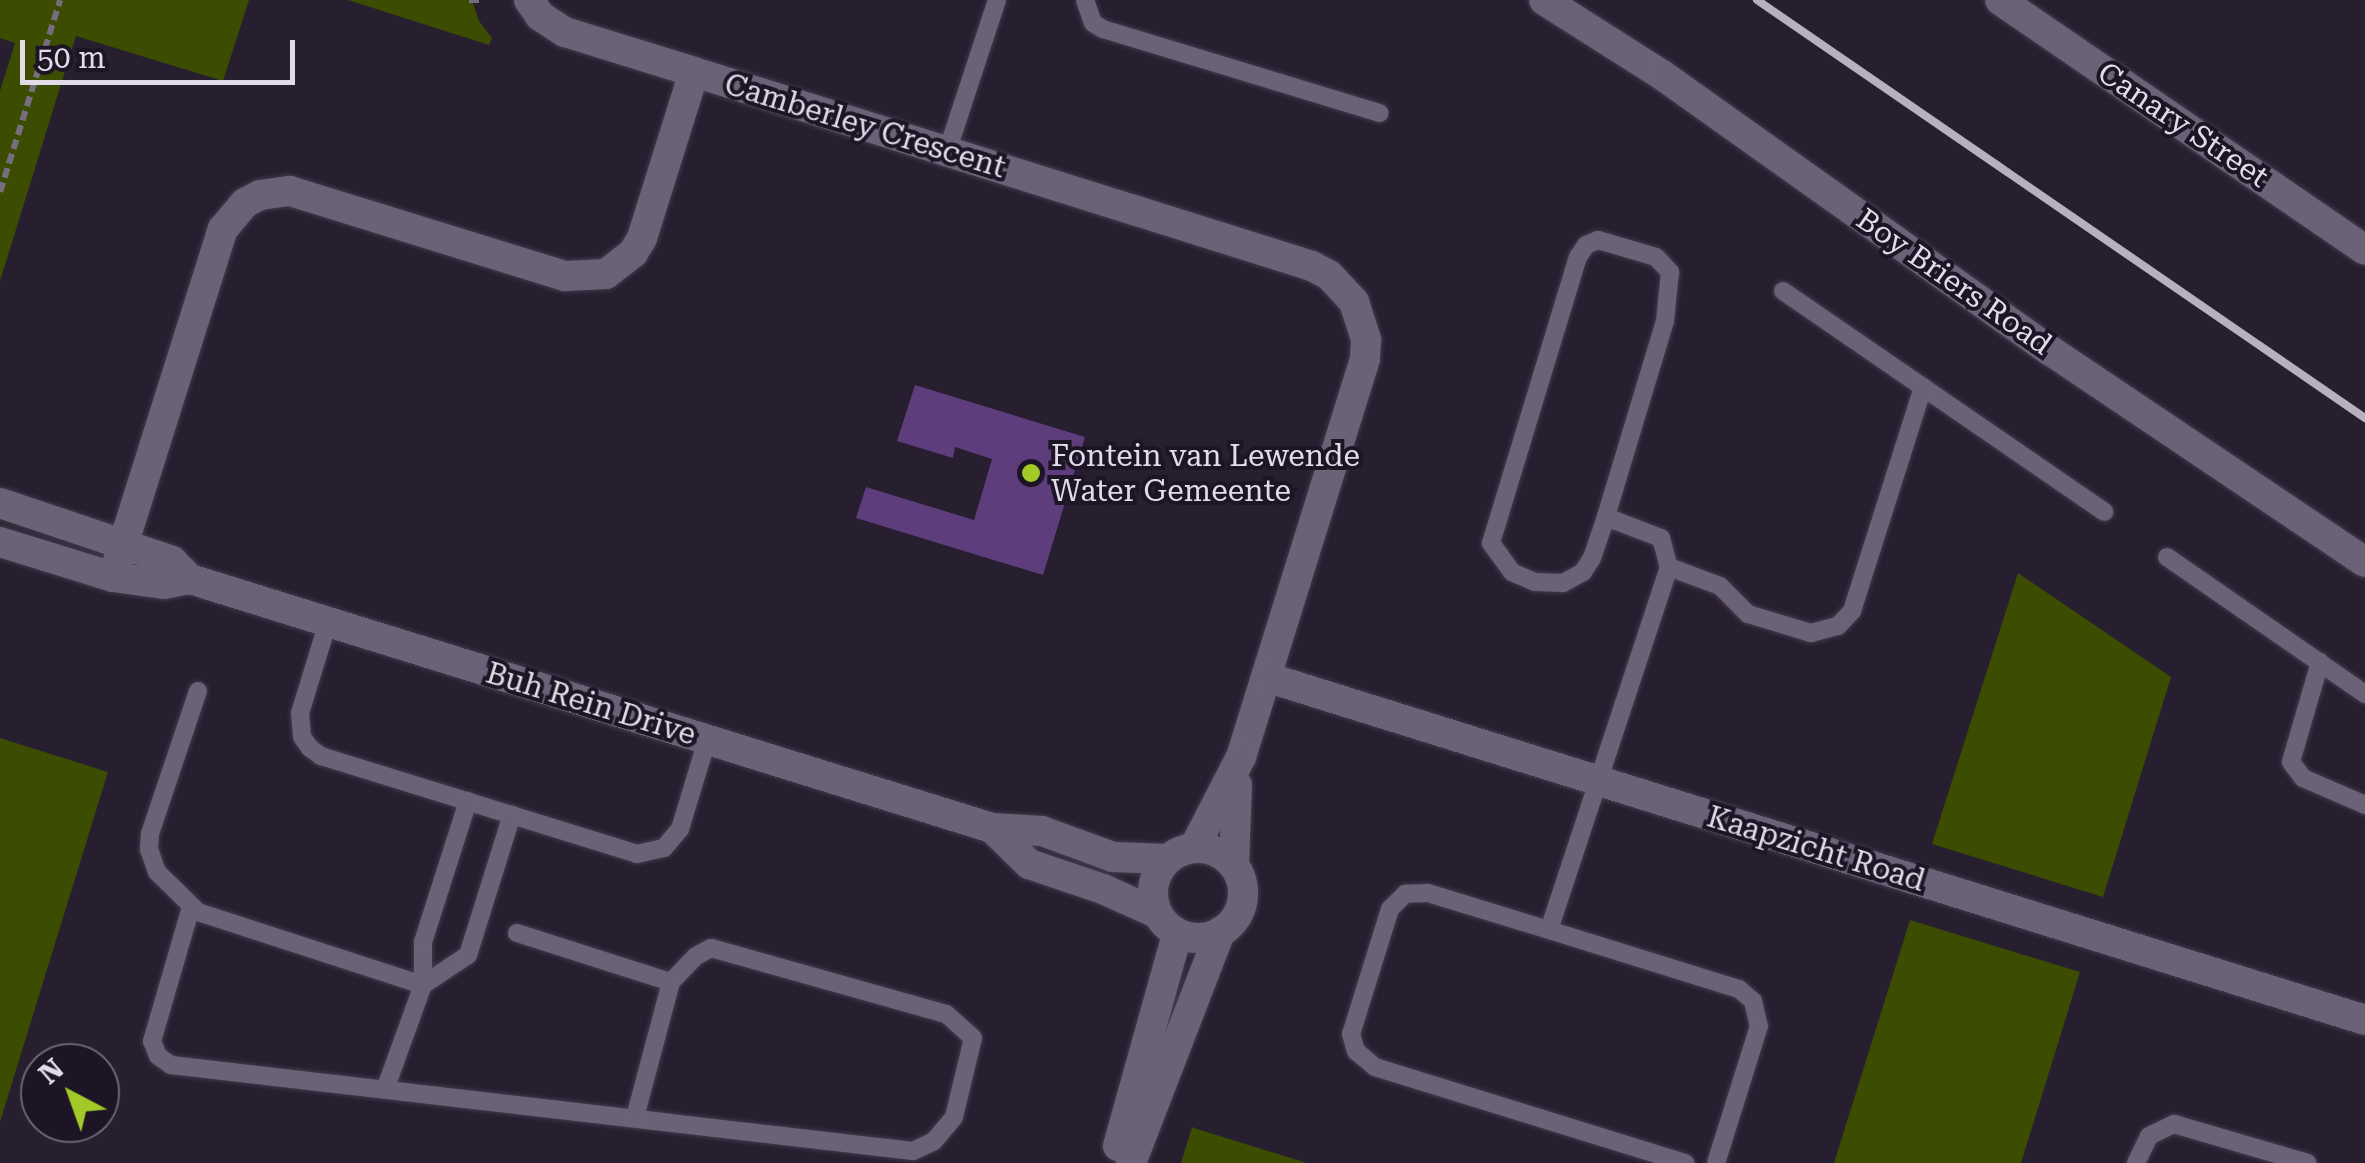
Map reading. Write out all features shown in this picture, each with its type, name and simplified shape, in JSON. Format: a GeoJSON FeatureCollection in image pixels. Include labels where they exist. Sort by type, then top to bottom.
{"type":"FeatureCollection","features":[{"type":"Feature","properties":{"kind":"street"},"geometry":{"type":"LineString","coordinates":[[529,0],[540,16],[565,32],[694,72]]}},
{"type":"Feature","properties":{"kind":"street","name":"Boy Briers Road"},"geometry":{"type":"LineString","coordinates":[[1544,0],[1662,75],[2051,352],[2365,562]]}},
{"type":"Feature","properties":{"kind":"street","name":"Canary Street"},"geometry":{"type":"LineString","coordinates":[[2000,0],[2365,250]]}},
{"type":"Feature","properties":{"kind":"street","name":"Camberley Crescent"},"geometry":{"type":"LineString","coordinates":[[113,577],[223,229],[245,203],[260,195],[290,192],[565,276],[606,274],[633,253],[642,238],[694,72],[1312,266],[1329,274],[1354,302],[1366,340],[1365,359],[1241,757],[1233,813],[1234,866]]}},
{"type":"Feature","properties":{"kind":"street","name":"Buh Rein Drive"},"geometry":{"type":"LineString","coordinates":[[0,503],[172,561],[190,579],[992,828],[1042,831],[1114,857],[1181,853]]}},
{"type":"Feature","properties":{"kind":"street","name":"Buh Rein Drive"},"geometry":{"type":"LineString","coordinates":[[0,542],[113,577],[164,584],[190,579]]}},
{"type":"Feature","properties":{"kind":"street","name":"Kaapzicht Road"},"geometry":{"type":"LineString","coordinates":[[1266,677],[2365,1020]]}},
{"type":"Feature","properties":{"kind":"street","name":"Camberley Crescent"},"geometry":{"type":"LineString","coordinates":[[1181,853],[1241,757]]}},
{"type":"Feature","properties":{"kind":"street","name":"Buh Rein Drive"},"geometry":{"type":"LineString","coordinates":[[992,828],[1028,864],[1103,889],[1167,923]]}},
{"type":"Feature","properties":{"kind":"street"},"geometry":{"type":"LineString","coordinates":[[1113,1163],[1167,923],[1153,884],[1181,853],[1209,848],[1234,866],[1243,895],[1232,923],[1220,932],[1191,938],[1167,923]]}},
{"type":"Feature","properties":{"kind":"street"},"geometry":{"type":"LineString","coordinates":[[1132,1163],[1220,932]]}},
{"type":"Feature","properties":{"kind":"lane"},"geometry":{"type":"LineString","coordinates":[[947,152],[996,0]]}},
{"type":"Feature","properties":{"kind":"lane"},"geometry":{"type":"LineString","coordinates":[[1085,0],[1093,22],[1103,29],[1380,114]]}},
{"type":"Feature","properties":{"kind":"lane"},"geometry":{"type":"LineString","coordinates":[[1598,240],[1656,258],[1670,272],[1672,283],[1665,321],[1606,517],[1592,558],[1583,572],[1564,583],[1535,582],[1512,572],[1491,543],[1578,256],[1586,245],[1598,240]]}},
{"type":"Feature","properties":{"kind":"lane"},"geometry":{"type":"LineString","coordinates":[[1783,290],[2104,512]]}},
{"type":"Feature","properties":{"kind":"lane"},"geometry":{"type":"LineString","coordinates":[[1669,567],[1714,583],[1748,614],[1811,634],[1838,626],[1852,611],[1923,387]]}},
{"type":"Feature","properties":{"kind":"lane"},"geometry":{"type":"LineString","coordinates":[[1549,930],[1669,567],[1661,538],[1606,517]]}},
{"type":"Feature","properties":{"kind":"lane"},"geometry":{"type":"LineString","coordinates":[[2167,557],[2365,694]]}},
{"type":"Feature","properties":{"kind":"lane"},"geometry":{"type":"LineString","coordinates":[[328,622],[300,713],[302,737],[310,748],[637,854],[655,852],[680,829],[708,740]]}},
{"type":"Feature","properties":{"kind":"lane"},"geometry":{"type":"LineString","coordinates":[[2320,662],[2291,762],[2303,778],[2365,806]]}},
{"type":"Feature","properties":{"kind":"lane"},"geometry":{"type":"LineString","coordinates":[[198,691],[149,849],[157,872],[190,907],[424,985]]}},
{"type":"Feature","properties":{"kind":"lane"},"geometry":{"type":"LineString","coordinates":[[386,1087],[424,985],[423,942],[468,801]]}},
{"type":"Feature","properties":{"kind":"lane"},"geometry":{"type":"LineString","coordinates":[[424,985],[468,955],[512,815]]}},
{"type":"Feature","properties":{"kind":"lane"},"geometry":{"type":"LineString","coordinates":[[1685,1163],[1375,1067],[1356,1052],[1353,1024],[1390,909],[1405,894],[1428,892],[1739,989],[1753,1000],[1759,1026],[1716,1163]]}},
{"type":"Feature","properties":{"kind":"lane"},"geometry":{"type":"LineString","coordinates":[[190,907],[152,1042],[158,1056],[171,1065],[386,1087],[636,1118],[913,1152],[934,1142],[954,1116],[974,1047],[968,1030],[946,1014],[725,950],[703,952],[671,982],[636,1118]]}},
{"type":"Feature","properties":{"kind":"lane"},"geometry":{"type":"LineString","coordinates":[[517,933],[671,982]]}},
{"type":"Feature","properties":{"kind":"lane"},"geometry":{"type":"LineString","coordinates":[[2136,1163],[2149,1136],[2174,1124],[2307,1163]]}},
{"type":"Feature","properties":{"kind":"path"},"geometry":{"type":"LineString","coordinates":[[0,192],[60,0]]}},
{"type":"Feature","properties":{"kind":"path"},"geometry":{"type":"LineString","coordinates":[[469,0],[479,0]]}},
{"type":"Feature","properties":{"kind":"green space"},"geometry":{"type":"Polygon","coordinates":[[[0,0],[249,0],[223,81],[76,36],[0,281],[0,91],[15,43],[0,38],[0,0]]]}},
{"type":"Feature","properties":{"kind":"green space"},"geometry":{"type":"Polygon","coordinates":[[[348,0],[472,0],[479,21],[492,38],[489,45],[348,0]]]}},
{"type":"Feature","properties":{"kind":"green space"},"geometry":{"type":"Polygon","coordinates":[[[2018,573],[2171,677],[2103,897],[1932,844],[2018,573]]]}},
{"type":"Feature","properties":{"kind":"green space"},"geometry":{"type":"Polygon","coordinates":[[[0,738],[108,772],[24,1043],[20,1043],[20,1057],[0,1122],[0,738]]]}},
{"type":"Feature","properties":{"kind":"green space"},"geometry":{"type":"Polygon","coordinates":[[[1910,920],[2080,972],[2021,1163],[1834,1163],[1910,920]]]}},
{"type":"Feature","properties":{"kind":"green space"},"geometry":{"type":"Polygon","coordinates":[[[1192,1127],[1197,1129],[1307,1163],[1181,1163],[1192,1127]]]}},
{"type":"Feature","properties":{"kind":"building","name":"Fontein van Lewende Water Gemeente"},"geometry":{"type":"Polygon","coordinates":[[[915,385],[1085,437],[1043,575],[856,518],[866,487],[974,520],[992,459],[955,447],[953,458],[897,441],[915,385]]]}},
{"type":"Feature","properties":{"kind":"railway"},"geometry":{"type":"LineString","coordinates":[[1757,0],[2365,418]]}},
{"type":"Feature","properties":{"kind":"place","name":"Fontein van Lewende Water Gemeente"},"geometry":{"type":"Point","coordinates":[1031,473]}}]}
